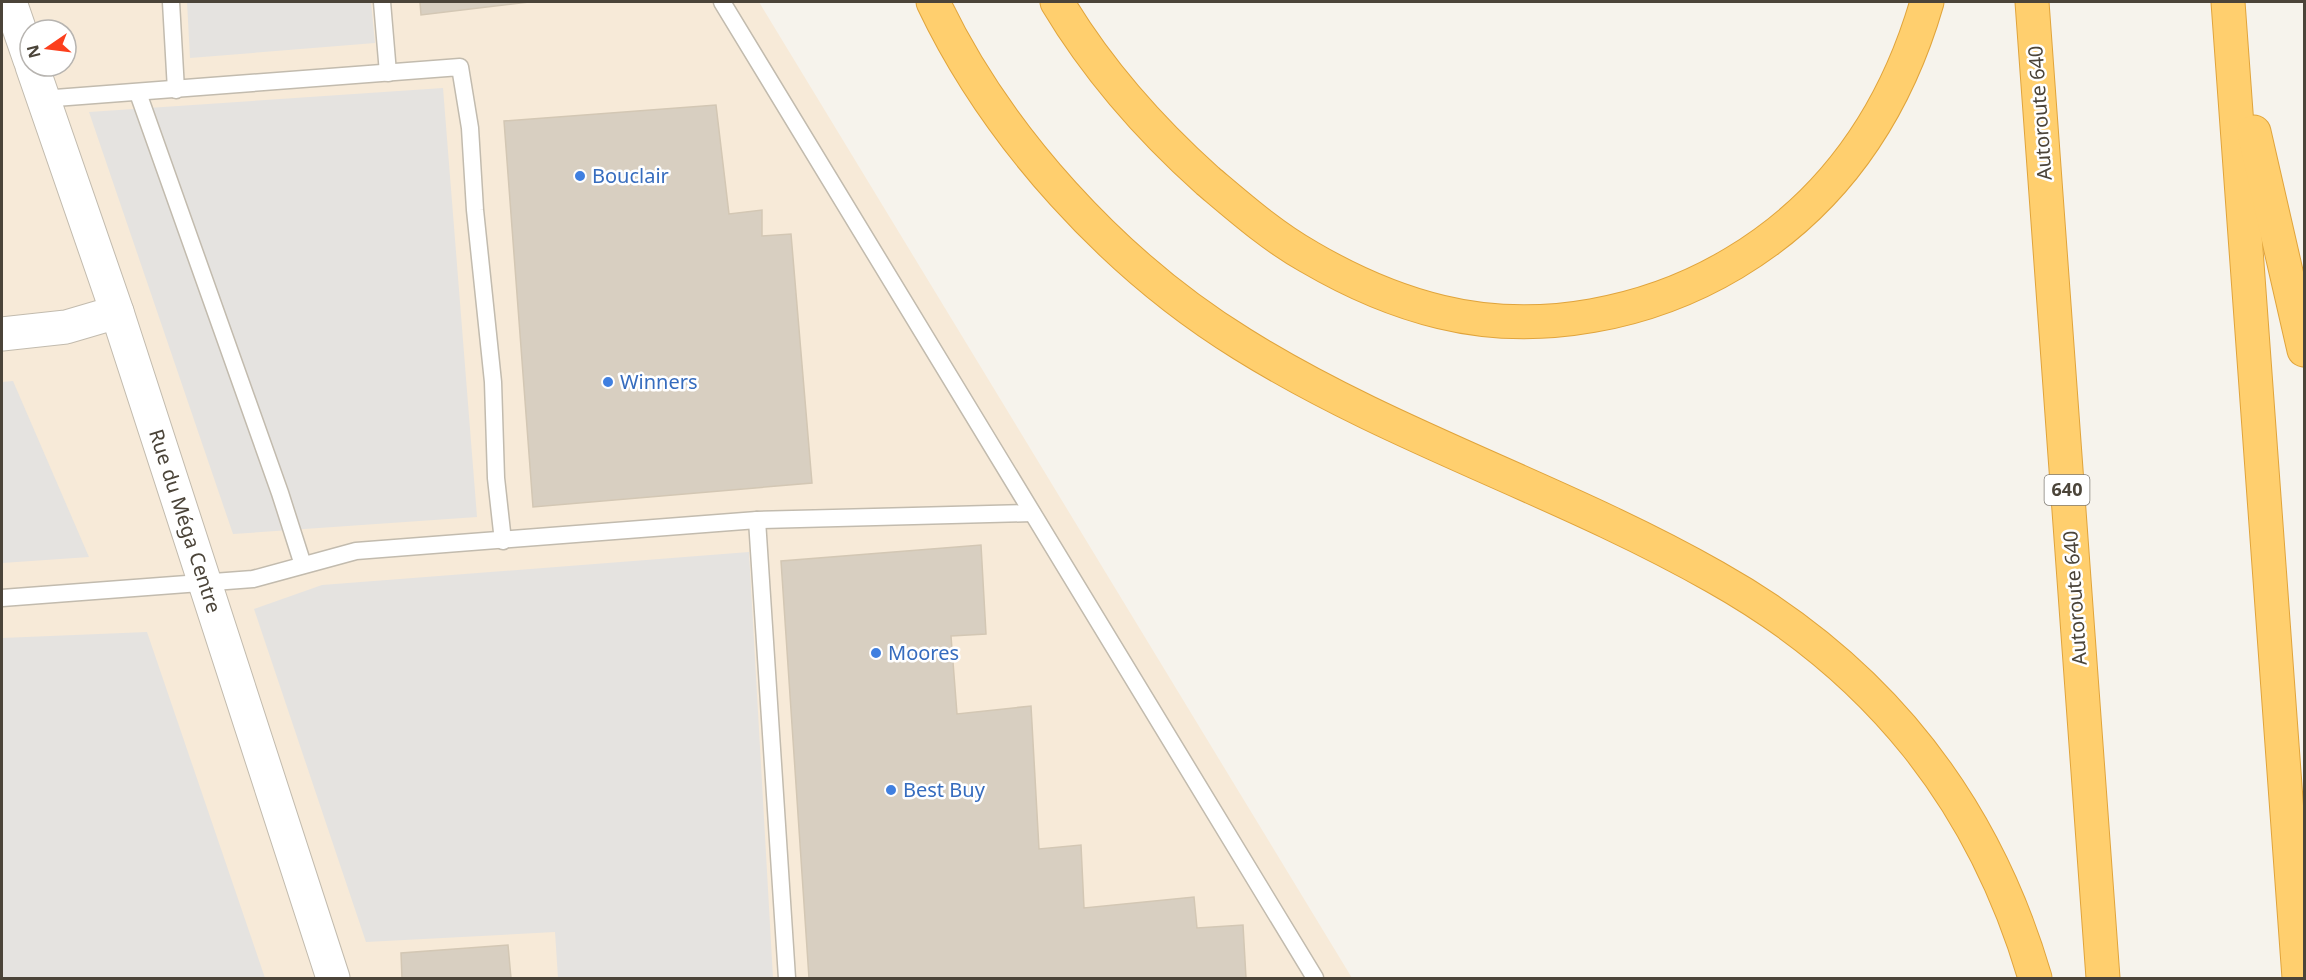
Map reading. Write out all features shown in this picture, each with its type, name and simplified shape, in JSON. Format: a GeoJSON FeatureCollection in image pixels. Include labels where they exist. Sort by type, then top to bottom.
{"type":"FeatureCollection","features":[{"type":"Feature","properties":{"kind":"highway"},"geometry":{"type":"LineString","coordinates":[[933,2],[974,77],[1022,146],[1104,234],[1181,302],[1239,342],[1322,389],[1621,529],[1716,577],[1786,622],[1851,674],[1877,700],[1931,763],[1978,835],[2012,909],[2035,978]]}},
{"type":"Feature","properties":{"kind":"highway"},"geometry":{"type":"LineString","coordinates":[[1057,2],[1089,49],[1139,112],[1190,165],[1276,235],[1306,256],[1342,275],[1407,302],[1442,313],[1513,321],[1581,317],[1652,301],[1716,273],[1774,238],[1824,192],[1865,140],[1897,82],[1927,2]]}},
{"type":"Feature","properties":{"kind":"highway","name":"Autoroute 640"},"geometry":{"type":"LineString","coordinates":[[2032,2],[2103,978]]}},
{"type":"Feature","properties":{"kind":"highway"},"geometry":{"type":"LineString","coordinates":[[2229,16],[2304,350]]}},
{"type":"Feature","properties":{"kind":"highway"},"geometry":{"type":"LineString","coordinates":[[2229,16],[2300,978]]}},
{"type":"Feature","properties":{"kind":"street"},"geometry":{"type":"LineString","coordinates":[[10,2],[18,25]]}},
{"type":"Feature","properties":{"kind":"street","name":"Rue du Méga Centre"},"geometry":{"type":"LineString","coordinates":[[36,78],[117,312],[333,978]]}},
{"type":"Feature","properties":{"kind":"street"},"geometry":{"type":"LineString","coordinates":[[2,334],[52,330],[117,312]]}},
{"type":"Feature","properties":{"kind":"lane"},"geometry":{"type":"LineString","coordinates":[[171,2],[176,90]]}},
{"type":"Feature","properties":{"kind":"lane"},"geometry":{"type":"LineString","coordinates":[[382,2],[388,73]]}},
{"type":"Feature","properties":{"kind":"lane"},"geometry":{"type":"LineString","coordinates":[[722,2],[1315,978]]}},
{"type":"Feature","properties":{"kind":"lane"},"geometry":{"type":"LineString","coordinates":[[42,99],[460,68],[470,128],[475,210],[493,382],[496,478],[503,541]]}},
{"type":"Feature","properties":{"kind":"lane"},"geometry":{"type":"LineString","coordinates":[[138,93],[303,565]]}},
{"type":"Feature","properties":{"kind":"lane"},"geometry":{"type":"LineString","coordinates":[[2,598],[253,579],[356,551],[757,520],[1032,513]]}},
{"type":"Feature","properties":{"kind":"lane"},"geometry":{"type":"LineString","coordinates":[[757,520],[787,978]]}},
{"type":"Feature","properties":{"kind":"shaded area"},"geometry":{"type":"Polygon","coordinates":[[[2,2],[759,2],[1352,978],[2,978],[2,2]]]}},
{"type":"Feature","properties":{"kind":"shaded area"},"geometry":{"type":"Polygon","coordinates":[[[187,2],[371,2],[375,43],[190,58],[187,2]]]}},
{"type":"Feature","properties":{"kind":"shaded area"},"geometry":{"type":"Polygon","coordinates":[[[443,88],[477,517],[233,534],[89,112],[443,88]]]}},
{"type":"Feature","properties":{"kind":"shaded area"},"geometry":{"type":"Polygon","coordinates":[[[13,381],[89,557],[2,563],[2,382],[13,381]]]}},
{"type":"Feature","properties":{"kind":"shaded area"},"geometry":{"type":"Polygon","coordinates":[[[749,552],[773,978],[558,978],[555,932],[366,942],[254,609],[322,585],[749,552]]]}},
{"type":"Feature","properties":{"kind":"shaded area"},"geometry":{"type":"Polygon","coordinates":[[[147,632],[265,978],[2,978],[2,638],[147,632]]]}},
{"type":"Feature","properties":{"kind":"building"},"geometry":{"type":"Polygon","coordinates":[[[420,2],[529,2],[421,15],[420,2]]]}},
{"type":"Feature","properties":{"kind":"building"},"geometry":{"type":"Polygon","coordinates":[[[716,105],[729,214],[762,210],[762,236],[791,234],[812,483],[533,507],[504,121],[716,105]]]}},
{"type":"Feature","properties":{"kind":"building"},"geometry":{"type":"Polygon","coordinates":[[[981,545],[986,634],[951,636],[957,714],[1031,706],[1039,849],[1081,845],[1084,908],[1194,897],[1197,928],[1243,925],[1246,978],[809,978],[781,561],[981,545]]]}},
{"type":"Feature","properties":{"kind":"building"},"geometry":{"type":"Polygon","coordinates":[[[508,945],[511,978],[402,978],[401,953],[508,945]]]}},
{"type":"Feature","properties":{"kind":"place","name":"Bouclair"},"geometry":{"type":"Point","coordinates":[580,176]}},
{"type":"Feature","properties":{"kind":"place","name":"Winners"},"geometry":{"type":"Point","coordinates":[608,382]}},
{"type":"Feature","properties":{"kind":"place","name":"Moores"},"geometry":{"type":"Point","coordinates":[876,653]}},
{"type":"Feature","properties":{"kind":"place","name":"Best Buy"},"geometry":{"type":"Point","coordinates":[891,790]}}]}
